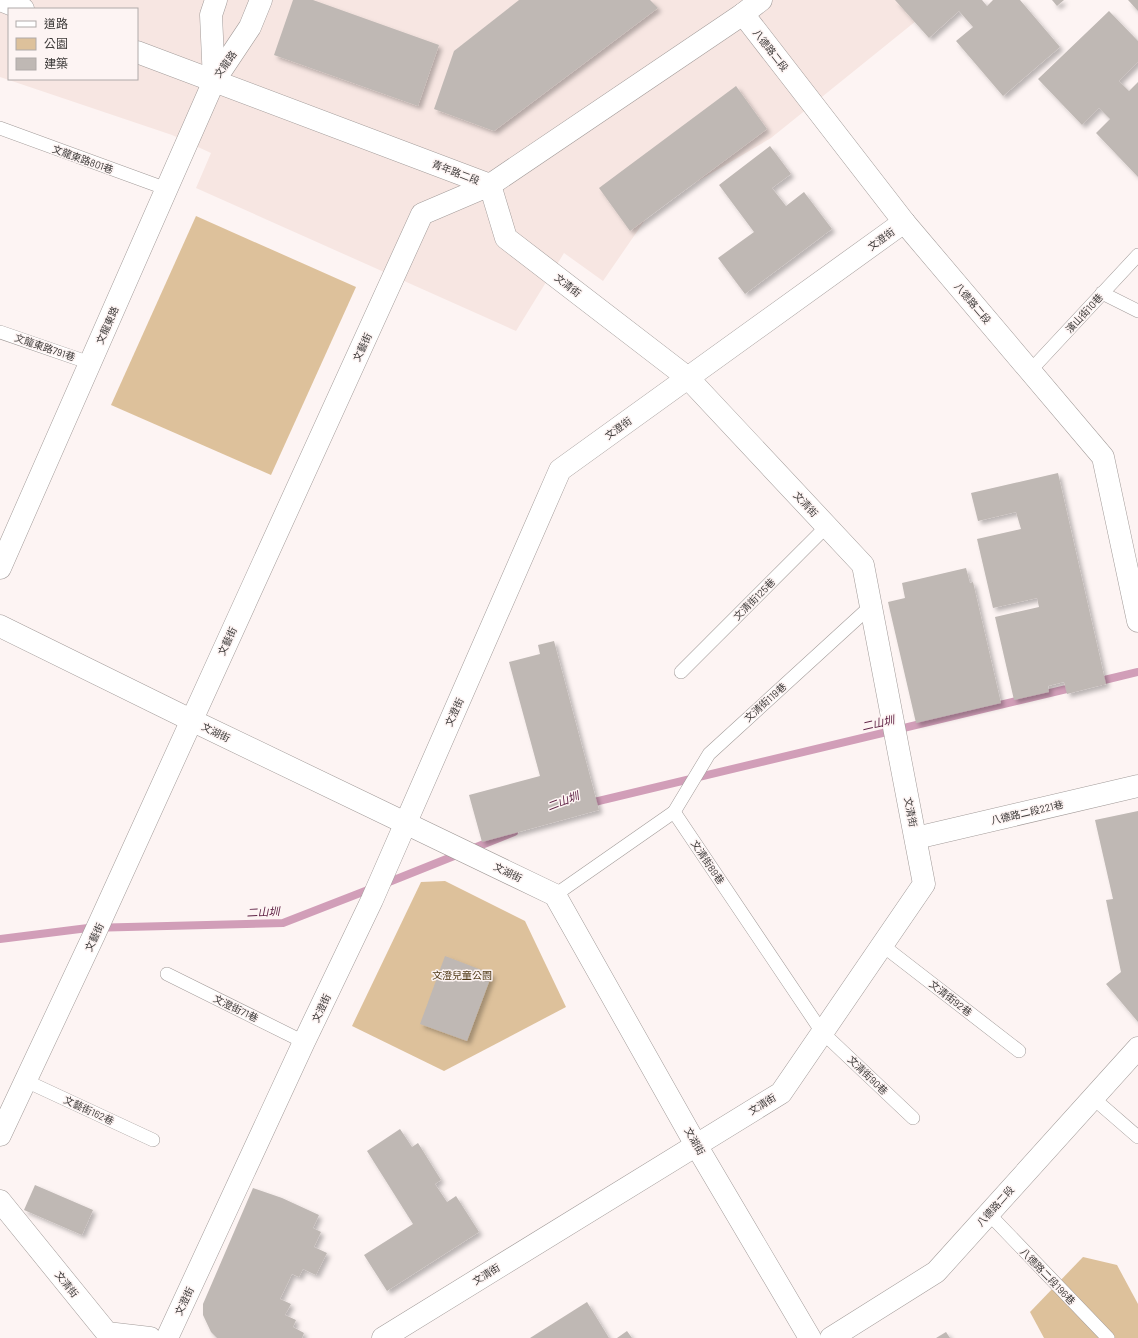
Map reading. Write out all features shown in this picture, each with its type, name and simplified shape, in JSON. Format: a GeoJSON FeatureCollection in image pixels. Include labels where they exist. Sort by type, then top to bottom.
{"type":"FeatureCollection","features":[{"type":"Feature","properties":{"kind":"street"},"geometry":{"type":"LineString","coordinates":[[0,0],[20,8]]}},
{"type":"Feature","properties":{"kind":"street","name":"文龍路"},"geometry":{"type":"LineString","coordinates":[[214,81],[211,15],[216,0]]}},
{"type":"Feature","properties":{"kind":"street","name":"文龍路"},"geometry":{"type":"LineString","coordinates":[[214,81],[250,27],[261,0]]}},
{"type":"Feature","properties":{"kind":"street","name":"青年路二段"},"geometry":{"type":"LineString","coordinates":[[138,52],[490,185],[743,14],[761,0]]}},
{"type":"Feature","properties":{"kind":"street","name":"八德路二段"},"geometry":{"type":"LineString","coordinates":[[743,14],[904,222],[1103,457],[1138,622]]}},
{"type":"Feature","properties":{"kind":"street","name":"文龍東路"},"geometry":{"type":"LineString","coordinates":[[0,568],[214,81]]}},
{"type":"Feature","properties":{"kind":"street","name":"文清街"},"geometry":{"type":"LineString","coordinates":[[383,1338],[781,1093],[924,884],[864,565],[688,378],[506,238],[490,185]]}},
{"type":"Feature","properties":{"kind":"street","name":"文藝街"},"geometry":{"type":"LineString","coordinates":[[0,1135],[106,910],[422,214],[490,185]]}},
{"type":"Feature","properties":{"kind":"street","name":"文澄街"},"geometry":{"type":"LineString","coordinates":[[168,1338],[304,1042],[372,900],[560,470],[904,222]]}},
{"type":"Feature","properties":{"kind":"street","name":"文湖街"},"geometry":{"type":"LineString","coordinates":[[0,626],[191,720],[555,895],[696,1145],[810,1338]]}},
{"type":"Feature","properties":{"kind":"street","name":"八德路二段221巷"},"geometry":{"type":"LineString","coordinates":[[916,838],[1138,786]]}},
{"type":"Feature","properties":{"kind":"street","name":"八德路二段"},"geometry":{"type":"LineString","coordinates":[[831,1338],[936,1272],[1138,1048]]}},
{"type":"Feature","properties":{"kind":"street","name":"文清街"},"geometry":{"type":"LineString","coordinates":[[0,1201],[107,1333],[150,1338]]}},
{"type":"Feature","properties":{"kind":"lane","name":"文龍東路801巷"},"geometry":{"type":"LineString","coordinates":[[0,128],[167,189]]}},
{"type":"Feature","properties":{"kind":"lane","name":"濱山街10巷"},"geometry":{"type":"LineString","coordinates":[[1030,371],[1138,254]]}},
{"type":"Feature","properties":{"kind":"lane"},"geometry":{"type":"LineString","coordinates":[[1102,293],[1138,311]]}},
{"type":"Feature","properties":{"kind":"lane","name":"文龍東路791巷"},"geometry":{"type":"LineString","coordinates":[[0,332],[90,363]]}},
{"type":"Feature","properties":{"kind":"lane","name":"文清街125巷"},"geometry":{"type":"LineString","coordinates":[[681,672],[827,526]]}},
{"type":"Feature","properties":{"kind":"lane","name":"文清街119巷"},"geometry":{"type":"LineString","coordinates":[[674,812],[709,754],[872,605]]}},
{"type":"Feature","properties":{"kind":"lane"},"geometry":{"type":"LineString","coordinates":[[555,895],[674,812]]}},
{"type":"Feature","properties":{"kind":"lane","name":"文清街89巷"},"geometry":{"type":"LineString","coordinates":[[674,812],[822,1032]]}},
{"type":"Feature","properties":{"kind":"lane","name":"文清街92巷"},"geometry":{"type":"LineString","coordinates":[[882,945],[1019,1050]]}},
{"type":"Feature","properties":{"kind":"lane","name":"文澄街71巷"},"geometry":{"type":"LineString","coordinates":[[167,974],[304,1042]]}},
{"type":"Feature","properties":{"kind":"lane","name":"文清街90巷"},"geometry":{"type":"LineString","coordinates":[[822,1032],[913,1118]]}},
{"type":"Feature","properties":{"kind":"lane","name":"文藝街162巷"},"geometry":{"type":"LineString","coordinates":[[26,1081],[153,1140]]}},
{"type":"Feature","properties":{"kind":"lane"},"geometry":{"type":"LineString","coordinates":[[1093,1098],[1138,1138]]}},
{"type":"Feature","properties":{"kind":"lane","name":"八德路二段196巷"},"geometry":{"type":"LineString","coordinates":[[988,1213],[1108,1338]]}},
{"type":"Feature","properties":{"kind":"shaded area"},"geometry":{"type":"Polygon","coordinates":[[[0,0],[942,0],[771,138],[654,207],[603,281],[564,253],[516,331],[196,188],[211,153],[172,135],[9,80],[138,80],[138,8],[8,8],[8,80],[0,77],[0,0]]]}},
{"type":"Feature","properties":{"kind":"green space"},"geometry":{"type":"Polygon","coordinates":[[[196,216],[356,287],[271,475],[111,405],[196,216]]]}},
{"type":"Feature","properties":{"kind":"green space","name":"文澄兒童公園"},"geometry":{"type":"Polygon","coordinates":[[[445,881],[525,921],[566,1007],[444,1071],[352,1026],[421,882],[445,881]]]}},
{"type":"Feature","properties":{"kind":"green space"},"geometry":{"type":"Polygon","coordinates":[[[1083,1257],[1117,1265],[1138,1304],[1138,1338],[1044,1338],[1030,1312],[1083,1257]]]}},
{"type":"Feature","properties":{"kind":"building"},"geometry":{"type":"Polygon","coordinates":[[[293,0],[313,0],[439,45],[418,106],[274,55],[293,0]]]}},
{"type":"Feature","properties":{"kind":"building"},"geometry":{"type":"Polygon","coordinates":[[[519,0],[650,0],[658,8],[494,131],[434,109],[454,51],[519,0]]]}},
{"type":"Feature","properties":{"kind":"building"},"geometry":{"type":"Polygon","coordinates":[[[895,0],[982,0],[987,6],[993,0],[1020,0],[1060,47],[1003,96],[956,41],[973,27],[959,11],[929,38],[895,0]]]}},
{"type":"Feature","properties":{"kind":"building"},"geometry":{"type":"Polygon","coordinates":[[[1052,0],[1064,0],[1057,6],[1052,0]]]}},
{"type":"Feature","properties":{"kind":"building"},"geometry":{"type":"Polygon","coordinates":[[[1128,0],[1138,0],[1138,11],[1128,0]]]}},
{"type":"Feature","properties":{"kind":"building"},"geometry":{"type":"Polygon","coordinates":[[[1109,11],[1138,41],[1138,62],[1119,81],[1129,91],[1138,82],[1138,177],[1096,133],[1110,119],[1099,108],[1082,125],[1038,79],[1109,11]]]}},
{"type":"Feature","properties":{"kind":"building"},"geometry":{"type":"Polygon","coordinates":[[[736,86],[767,129],[630,231],[599,188],[736,86]]]}},
{"type":"Feature","properties":{"kind":"building"},"geometry":{"type":"Polygon","coordinates":[[[770,146],[791,174],[772,188],[786,206],[804,192],[832,229],[745,294],[718,258],[754,232],[719,185],[770,146]]]}},
{"type":"Feature","properties":{"kind":"building"},"geometry":{"type":"Polygon","coordinates":[[[1058,473],[1106,684],[1067,694],[1064,682],[1048,686],[1049,692],[1014,700],[995,617],[1039,607],[1037,598],[993,608],[977,539],[1021,529],[1016,512],[978,521],[971,493],[1058,473]]]}},
{"type":"Feature","properties":{"kind":"building"},"geometry":{"type":"Polygon","coordinates":[[[966,568],[970,583],[973,582],[1001,703],[916,723],[888,602],[905,598],[902,583],[966,568]]]}},
{"type":"Feature","properties":{"kind":"building"},"geometry":{"type":"Polygon","coordinates":[[[554,641],[599,810],[482,842],[469,795],[540,776],[509,662],[540,654],[538,645],[554,641]]]}},
{"type":"Feature","properties":{"kind":"building"},"geometry":{"type":"Polygon","coordinates":[[[1138,811],[1138,1022],[1106,984],[1121,972],[1106,900],[1113,899],[1095,820],[1138,811]]]}},
{"type":"Feature","properties":{"kind":"building"},"geometry":{"type":"Polygon","coordinates":[[[445,956],[492,974],[467,1041],[420,1024],[445,956]]]}},
{"type":"Feature","properties":{"kind":"building"},"geometry":{"type":"Polygon","coordinates":[[[400,1129],[412,1147],[418,1143],[441,1180],[435,1184],[447,1202],[456,1196],[479,1232],[387,1291],[364,1255],[413,1224],[367,1151],[400,1129]]]}},
{"type":"Feature","properties":{"kind":"building"},"geometry":{"type":"Polygon","coordinates":[[[35,1185],[93,1210],[82,1235],[24,1210],[35,1185]]]}},
{"type":"Feature","properties":{"kind":"building"},"geometry":{"type":"Polygon","coordinates":[[[253,1188],[282,1198],[319,1215],[313,1228],[321,1232],[314,1247],[327,1253],[316,1275],[303,1269],[299,1277],[292,1274],[280,1299],[291,1304],[285,1315],[296,1320],[293,1327],[304,1333],[302,1338],[217,1338],[211,1332],[203,1315],[203,1304],[253,1188]]]}},
{"type":"Feature","properties":{"kind":"building"},"geometry":{"type":"Polygon","coordinates":[[[587,1302],[609,1338],[530,1338],[587,1302]]]}},
{"type":"Feature","properties":{"kind":"building"},"geometry":{"type":"Polygon","coordinates":[[[627,1331],[632,1338],[617,1338],[627,1331]]]}},
{"type":"Feature","properties":{"kind":"building"},"geometry":{"type":"Polygon","coordinates":[[[946,1332],[950,1338],[936,1338],[946,1332]]]}},
{"type":"Feature","properties":{"kind":"waterway","name":"二山圳"},"geometry":{"type":"LineString","coordinates":[[1096,682],[1138,672]]}},
{"type":"Feature","properties":{"kind":"waterway","name":"二山圳"},"geometry":{"type":"LineString","coordinates":[[586,804],[1075,687]]}},
{"type":"Feature","properties":{"kind":"waterway","name":"二山圳"},"geometry":{"type":"LineString","coordinates":[[384,884],[514,832]]}},
{"type":"Feature","properties":{"kind":"waterway","name":"二山圳"},"geometry":{"type":"LineString","coordinates":[[0,939],[88,928],[283,923],[373,888]]}}]}
